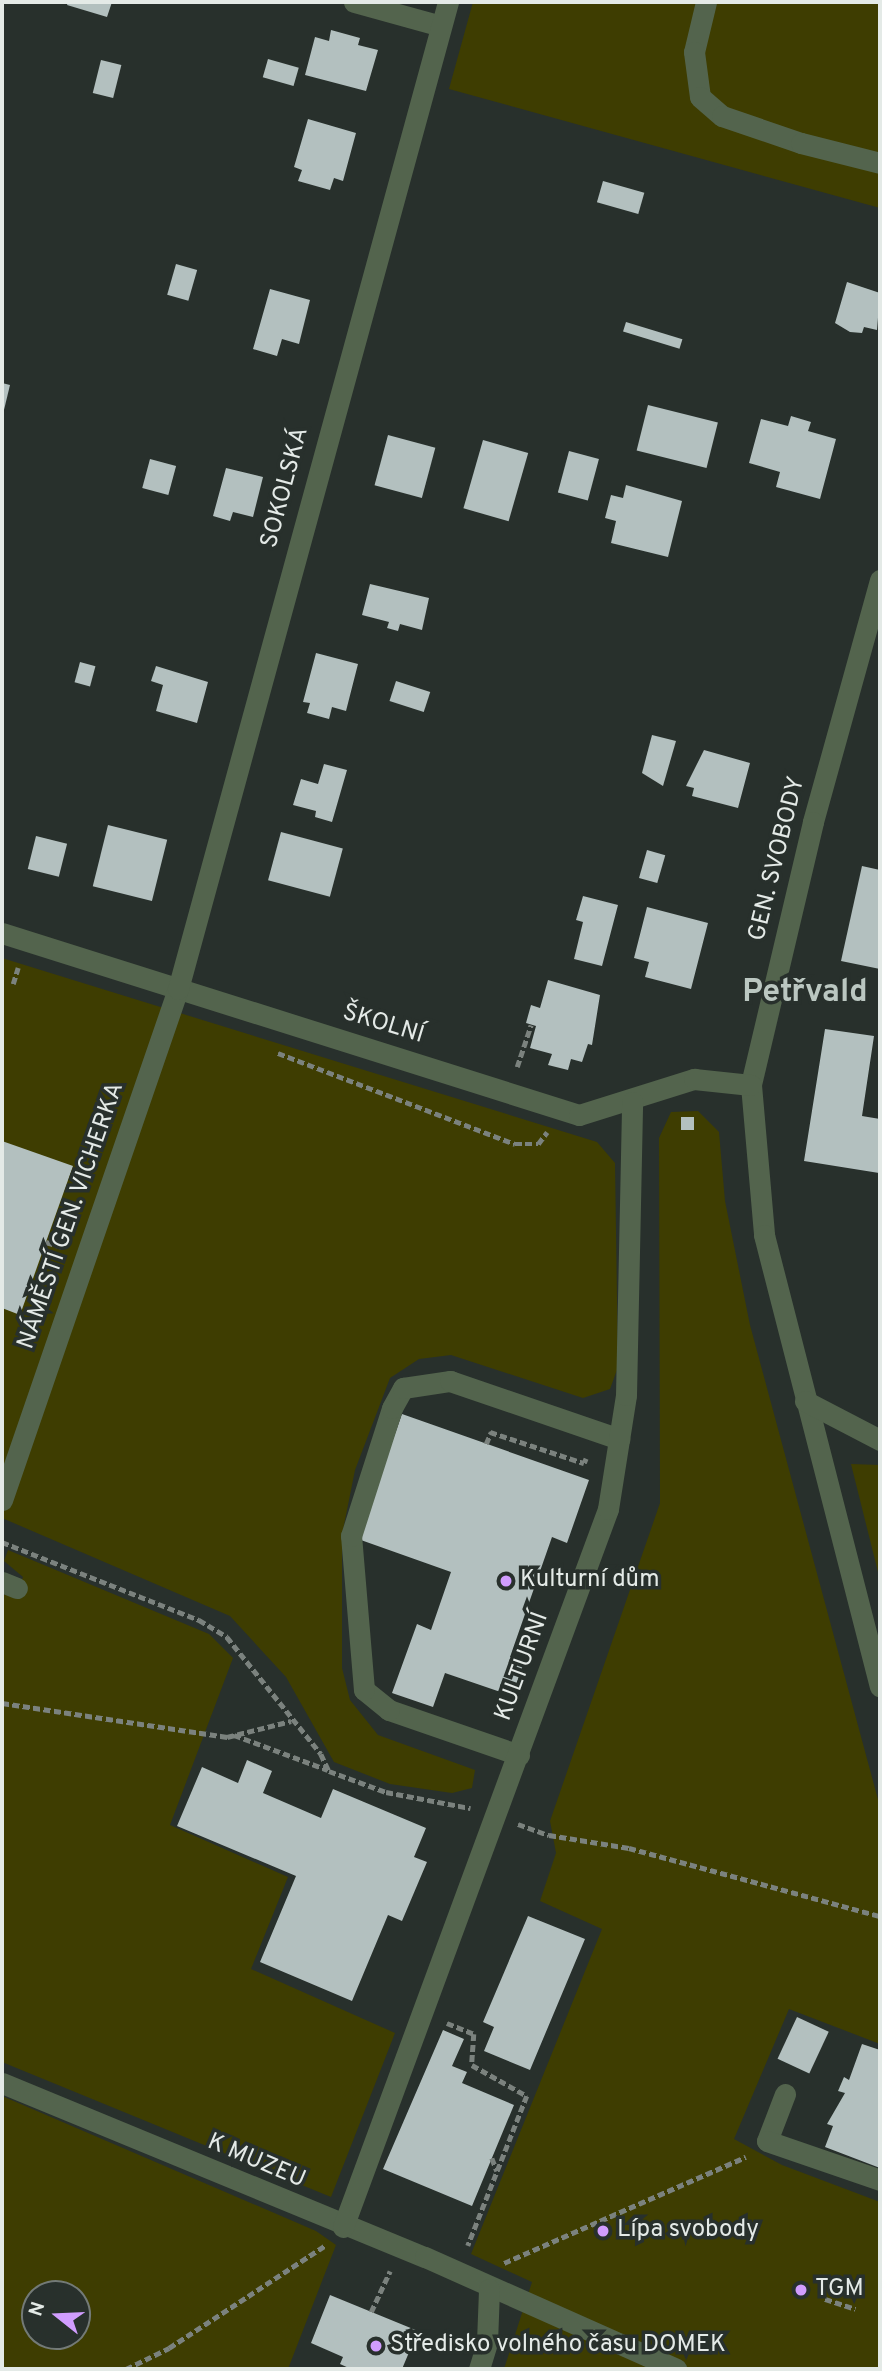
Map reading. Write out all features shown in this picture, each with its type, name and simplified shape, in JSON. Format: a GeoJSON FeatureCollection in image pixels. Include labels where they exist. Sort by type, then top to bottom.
{"type":"FeatureCollection","features":[{"type":"Feature","properties":{"kind":"street"},"geometry":{"type":"LineString","coordinates":[[354,2],[441,26]]}},
{"type":"Feature","properties":{"kind":"street","name":"SOKOLSKÁ"},"geometry":{"type":"LineString","coordinates":[[178,989],[448,2]]}},
{"type":"Feature","properties":{"kind":"street"},"geometry":{"type":"LineString","coordinates":[[706,2],[694,52],[700,97],[722,117],[801,143],[880,163]]}},
{"type":"Feature","properties":{"kind":"street","name":"GEN. SVOBODY"},"geometry":{"type":"LineString","coordinates":[[880,580],[813,822],[751,1085],[764,1235],[880,1686]]}},
{"type":"Feature","properties":{"kind":"street","name":"ŠKOLNÍ"},"geometry":{"type":"LineString","coordinates":[[2,933],[579,1115],[632,1102],[694,1079],[751,1085]]}},
{"type":"Feature","properties":{"kind":"street","name":"NÁMĚSTÍ GEN. VICHERKA"},"geometry":{"type":"LineString","coordinates":[[2,1500],[178,989]]}},
{"type":"Feature","properties":{"kind":"street","name":"KULTURNÍ"},"geometry":{"type":"LineString","coordinates":[[343,2227],[498,1817],[608,1509],[626,1395],[632,1102]]}},
{"type":"Feature","properties":{"kind":"street"},"geometry":{"type":"LineString","coordinates":[[519,1755],[389,1710],[364,1690],[351,1536],[392,1408],[403,1388],[450,1381],[619,1439]]}},
{"type":"Feature","properties":{"kind":"street"},"geometry":{"type":"LineString","coordinates":[[805,1401],[880,1440]]}},
{"type":"Feature","properties":{"kind":"street","name":"K MUZEU"},"geometry":{"type":"LineString","coordinates":[[2,2083],[343,2227],[401,2248],[676,2369]]}},
{"type":"Feature","properties":{"kind":"street"},"geometry":{"type":"LineString","coordinates":[[785,2094],[767,2141],[880,2180]]}},
{"type":"Feature","properties":{"kind":"street"},"geometry":{"type":"LineString","coordinates":[[479,2369],[487,2342],[489,2289]]}},
{"type":"Feature","properties":{"kind":"path"},"geometry":{"type":"LineString","coordinates":[[13,984],[18,968]]}},
{"type":"Feature","properties":{"kind":"path"},"geometry":{"type":"LineString","coordinates":[[509,1092],[531,1025]]}},
{"type":"Feature","properties":{"kind":"path"},"geometry":{"type":"LineString","coordinates":[[273,1051],[526,1147],[538,1144],[555,1108]]}},
{"type":"Feature","properties":{"kind":"path"},"geometry":{"type":"LineString","coordinates":[[46,1241],[64,1248]]}},
{"type":"Feature","properties":{"kind":"path"},"geometry":{"type":"LineString","coordinates":[[486,1444],[492,1427]]}},
{"type":"Feature","properties":{"kind":"path"},"geometry":{"type":"LineString","coordinates":[[2,1542],[199,1620],[227,1637],[291,1721],[321,1754],[328,1771]]}},
{"type":"Feature","properties":{"kind":"path"},"geometry":{"type":"LineString","coordinates":[[2,1703],[234,1735],[386,1792],[460,1804],[498,1817]]}},
{"type":"Feature","properties":{"kind":"path"},"geometry":{"type":"LineString","coordinates":[[234,1735],[291,1721]]}},
{"type":"Feature","properties":{"kind":"path"},"geometry":{"type":"LineString","coordinates":[[549,1835],[629,1848],[880,1916]]}},
{"type":"Feature","properties":{"kind":"path"},"geometry":{"type":"LineString","coordinates":[[424,2014],[474,2034],[472,2065],[527,2096],[497,2172],[462,2276]]}},
{"type":"Feature","properties":{"kind":"path"},"geometry":{"type":"LineString","coordinates":[[462,2276],[754,2154]]}},
{"type":"Feature","properties":{"kind":"path"},"geometry":{"type":"LineString","coordinates":[[492,2158],[497,2172]]}},
{"type":"Feature","properties":{"kind":"path"},"geometry":{"type":"LineString","coordinates":[[126,2369],[169,2348],[313,2257],[343,2227]]}},
{"type":"Feature","properties":{"kind":"path"},"geometry":{"type":"LineString","coordinates":[[371,2312],[401,2248]]}},
{"type":"Feature","properties":{"kind":"path"},"geometry":{"type":"LineString","coordinates":[[825,2299],[855,2309]]}},
{"type":"Feature","properties":{"kind":"shaded area"},"geometry":{"type":"Polygon","coordinates":[[[473,2],[880,2],[880,208],[449,89],[473,2]]]}},
{"type":"Feature","properties":{"kind":"shaded area"},"geometry":{"type":"Polygon","coordinates":[[[2,958],[597,1142],[615,1163],[618,1367],[610,1389],[583,1398],[451,1355],[419,1359],[390,1378],[355,1470],[342,1535],[342,1668],[350,1700],[378,1735],[475,1770],[472,1788],[452,1793],[390,1784],[334,1762],[286,1677],[230,1616],[2,1518],[2,958]]]}},
{"type":"Feature","properties":{"kind":"shaded area"},"geometry":{"type":"Polygon","coordinates":[[[698,1111],[719,1132],[725,1201],[750,1325],[880,1807],[880,2044],[789,2009],[734,2139],[782,2165],[880,2202],[880,2369],[504,2369],[532,2282],[471,2254],[602,1929],[540,1901],[556,1853],[550,1821],[660,1503],[659,1138],[671,1112],[698,1111]]]}},
{"type":"Feature","properties":{"kind":"shaded area"},"geometry":{"type":"Polygon","coordinates":[[[851,1464],[880,1465],[880,1580],[851,1464]]]}},
{"type":"Feature","properties":{"kind":"shaded area"},"geometry":{"type":"Polygon","coordinates":[[[8,1550],[209,1634],[233,1658],[170,1825],[288,1877],[251,1969],[395,2033],[331,2197],[2,2062],[2,1595],[16,1594],[23,1577],[4,1561],[8,1550]]]}},
{"type":"Feature","properties":{"kind":"shaded area"},"geometry":{"type":"Polygon","coordinates":[[[2,2096],[316,2231],[336,2245],[288,2369],[2,2369],[2,2096]]]}},
{"type":"Feature","properties":{"kind":"building"},"geometry":{"type":"Polygon","coordinates":[[[68,2],[112,2],[107,17],[67,5],[68,2]]]}},
{"type":"Feature","properties":{"kind":"building"},"geometry":{"type":"Polygon","coordinates":[[[331,30],[360,38],[358,45],[378,50],[366,91],[305,75],[315,37],[329,41],[331,30]]]}},
{"type":"Feature","properties":{"kind":"building"},"geometry":{"type":"Polygon","coordinates":[[[268,59],[299,68],[294,86],[263,77],[268,59]]]}},
{"type":"Feature","properties":{"kind":"building"},"geometry":{"type":"Polygon","coordinates":[[[101,60],[121,65],[113,98],[93,93],[101,60]]]}},
{"type":"Feature","properties":{"kind":"building"},"geometry":{"type":"Polygon","coordinates":[[[308,119],[356,133],[343,181],[334,178],[330,190],[298,181],[302,170],[294,167],[308,119]]]}},
{"type":"Feature","properties":{"kind":"building"},"geometry":{"type":"Polygon","coordinates":[[[603,181],[644,193],[638,214],[597,202],[603,181]]]}},
{"type":"Feature","properties":{"kind":"building"},"geometry":{"type":"Polygon","coordinates":[[[176,264],[197,270],[188,301],[167,295],[176,264]]]}},
{"type":"Feature","properties":{"kind":"building"},"geometry":{"type":"Polygon","coordinates":[[[847,282],[880,293],[877,330],[864,327],[862,333],[850,332],[835,323],[847,282]]]}},
{"type":"Feature","properties":{"kind":"building"},"geometry":{"type":"Polygon","coordinates":[[[270,289],[310,300],[299,344],[282,339],[277,356],[253,349],[270,289]]]}},
{"type":"Feature","properties":{"kind":"building"},"geometry":{"type":"Polygon","coordinates":[[[626,322],[682,339],[679,349],[623,332],[626,322]]]}},
{"type":"Feature","properties":{"kind":"building"},"geometry":{"type":"Polygon","coordinates":[[[2,383],[10,385],[3,414],[2,414],[2,383]]]}},
{"type":"Feature","properties":{"kind":"building"},"geometry":{"type":"Polygon","coordinates":[[[648,405],[718,422],[706,468],[637,451],[648,405]]]}},
{"type":"Feature","properties":{"kind":"building"},"geometry":{"type":"Polygon","coordinates":[[[791,416],[811,422],[808,431],[836,439],[820,499],[776,487],[780,472],[749,463],[761,419],[788,426],[791,416]]]}},
{"type":"Feature","properties":{"kind":"building"},"geometry":{"type":"Polygon","coordinates":[[[388,435],[435,448],[422,498],[375,485],[388,435]]]}},
{"type":"Feature","properties":{"kind":"building"},"geometry":{"type":"Polygon","coordinates":[[[483,440],[528,453],[509,521],[463,508],[483,440]]]}},
{"type":"Feature","properties":{"kind":"building"},"geometry":{"type":"Polygon","coordinates":[[[569,451],[599,459],[588,501],[558,493],[569,451]]]}},
{"type":"Feature","properties":{"kind":"building"},"geometry":{"type":"Polygon","coordinates":[[[150,459],[176,466],[168,495],[142,488],[150,459]]]}},
{"type":"Feature","properties":{"kind":"building"},"geometry":{"type":"Polygon","coordinates":[[[226,468],[263,477],[253,517],[233,512],[230,521],[213,516],[226,468]]]}},
{"type":"Feature","properties":{"kind":"building"},"geometry":{"type":"Polygon","coordinates":[[[626,485],[682,501],[668,557],[611,543],[616,521],[605,518],[611,495],[623,498],[626,485]]]}},
{"type":"Feature","properties":{"kind":"building"},"geometry":{"type":"Polygon","coordinates":[[[370,584],[429,598],[422,630],[400,624],[398,631],[387,628],[389,622],[362,615],[370,584]]]}},
{"type":"Feature","properties":{"kind":"building"},"geometry":{"type":"Polygon","coordinates":[[[316,653],[358,664],[346,711],[332,707],[329,719],[307,713],[310,703],[303,702],[316,653]]]}},
{"type":"Feature","properties":{"kind":"building"},"geometry":{"type":"Polygon","coordinates":[[[80,662],[95,666],[90,686],[75,682],[80,662]]]}},
{"type":"Feature","properties":{"kind":"building"},"geometry":{"type":"Polygon","coordinates":[[[156,666],[208,682],[197,723],[156,711],[163,685],[151,681],[156,666]]]}},
{"type":"Feature","properties":{"kind":"building"},"geometry":{"type":"Polygon","coordinates":[[[396,681],[430,692],[424,712],[390,701],[396,681]]]}},
{"type":"Feature","properties":{"kind":"building"},"geometry":{"type":"Polygon","coordinates":[[[652,735],[676,741],[663,786],[642,773],[652,735]]]}},
{"type":"Feature","properties":{"kind":"building"},"geometry":{"type":"Polygon","coordinates":[[[704,750],[750,763],[738,808],[692,796],[694,788],[686,786],[704,750]]]}},
{"type":"Feature","properties":{"kind":"building"},"geometry":{"type":"Polygon","coordinates":[[[324,764],[347,770],[332,822],[315,817],[316,811],[293,805],[301,779],[318,784],[324,764]]]}},
{"type":"Feature","properties":{"kind":"building"},"geometry":{"type":"Polygon","coordinates":[[[108,825],[167,840],[152,901],[93,886],[108,825]]]}},
{"type":"Feature","properties":{"kind":"building"},"geometry":{"type":"Polygon","coordinates":[[[281,832],[343,849],[330,897],[268,880],[281,832]]]}},
{"type":"Feature","properties":{"kind":"building"},"geometry":{"type":"Polygon","coordinates":[[[36,836],[67,844],[59,877],[28,869],[36,836]]]}},
{"type":"Feature","properties":{"kind":"building"},"geometry":{"type":"Polygon","coordinates":[[[647,850],[665,855],[657,883],[639,878],[647,850]]]}},
{"type":"Feature","properties":{"kind":"building"},"geometry":{"type":"Polygon","coordinates":[[[862,866],[880,870],[880,969],[841,961],[862,866]]]}},
{"type":"Feature","properties":{"kind":"building"},"geometry":{"type":"Polygon","coordinates":[[[583,896],[618,905],[602,966],[574,959],[583,922],[576,920],[583,896]]]}},
{"type":"Feature","properties":{"kind":"building"},"geometry":{"type":"Polygon","coordinates":[[[647,907],[708,923],[691,989],[645,977],[649,962],[634,958],[647,907]]]}},
{"type":"Feature","properties":{"kind":"building"},"geometry":{"type":"Polygon","coordinates":[[[548,980],[600,995],[592,1045],[588,1044],[582,1062],[571,1059],[568,1070],[548,1065],[552,1054],[530,1048],[536,1026],[526,1023],[531,1005],[540,1008],[548,980]]]}},
{"type":"Feature","properties":{"kind":"building"},"geometry":{"type":"Polygon","coordinates":[[[825,1029],[874,1036],[862,1116],[880,1119],[879,1173],[804,1161],[825,1029]]]}},
{"type":"Feature","properties":{"kind":"building"},"geometry":{"type":"Polygon","coordinates":[[[681,1117],[694,1117],[694,1130],[681,1130],[681,1117]]]}},
{"type":"Feature","properties":{"kind":"building"},"geometry":{"type":"Polygon","coordinates":[[[2,1141],[73,1166],[20,1315],[2,1308],[2,1141]]]}},
{"type":"Feature","properties":{"kind":"building"},"geometry":{"type":"Polygon","coordinates":[[[402,1414],[589,1480],[567,1543],[552,1537],[510,1657],[524,1662],[512,1696],[445,1673],[433,1707],[392,1693],[417,1624],[431,1630],[451,1572],[358,1539],[402,1414]]]}},
{"type":"Feature","properties":{"kind":"building"},"geometry":{"type":"Polygon","coordinates":[[[247,1760],[272,1771],[263,1793],[321,1818],[333,1789],[426,1828],[414,1857],[427,1862],[402,1921],[388,1915],[352,2001],[260,1962],[296,1876],[177,1826],[202,1767],[238,1783],[247,1760]]]}},
{"type":"Feature","properties":{"kind":"building"},"geometry":{"type":"Polygon","coordinates":[[[528,1916],[585,1939],[530,2070],[484,2051],[494,2027],[483,2022],[528,1916]]]}},
{"type":"Feature","properties":{"kind":"building"},"geometry":{"type":"Polygon","coordinates":[[[797,2017],[829,2032],[809,2073],[778,2059],[797,2017]]]}},
{"type":"Feature","properties":{"kind":"building"},"geometry":{"type":"Polygon","coordinates":[[[443,2030],[464,2039],[452,2066],[467,2072],[462,2083],[514,2105],[472,2206],[383,2169],[443,2030]]]}},
{"type":"Feature","properties":{"kind":"building"},"geometry":{"type":"Polygon","coordinates":[[[862,2044],[880,2050],[880,2168],[825,2147],[833,2126],[827,2124],[845,2093],[838,2091],[844,2077],[849,2080],[862,2044]]]}},
{"type":"Feature","properties":{"kind":"building"},"geometry":{"type":"Polygon","coordinates":[[[330,2295],[418,2331],[402,2369],[351,2369],[340,2364],[343,2357],[311,2343],[330,2295]]]}},
{"type":"Feature","properties":{"kind":"place","name":"Kulturní dům"},"geometry":{"type":"Point","coordinates":[506,1581]}},
{"type":"Feature","properties":{"kind":"place","name":"Lípa svobody"},"geometry":{"type":"Point","coordinates":[603,2231]}},
{"type":"Feature","properties":{"kind":"place","name":"TGM"},"geometry":{"type":"Point","coordinates":[801,2290]}},
{"type":"Feature","properties":{"kind":"place","name":"Středisko volného času DOMEK"},"geometry":{"type":"Point","coordinates":[376,2346]}},
{"type":"Feature","properties":{"kind":"district","name":"Petřvald"},"geometry":{"type":"Point","coordinates":[805,993]}}]}
